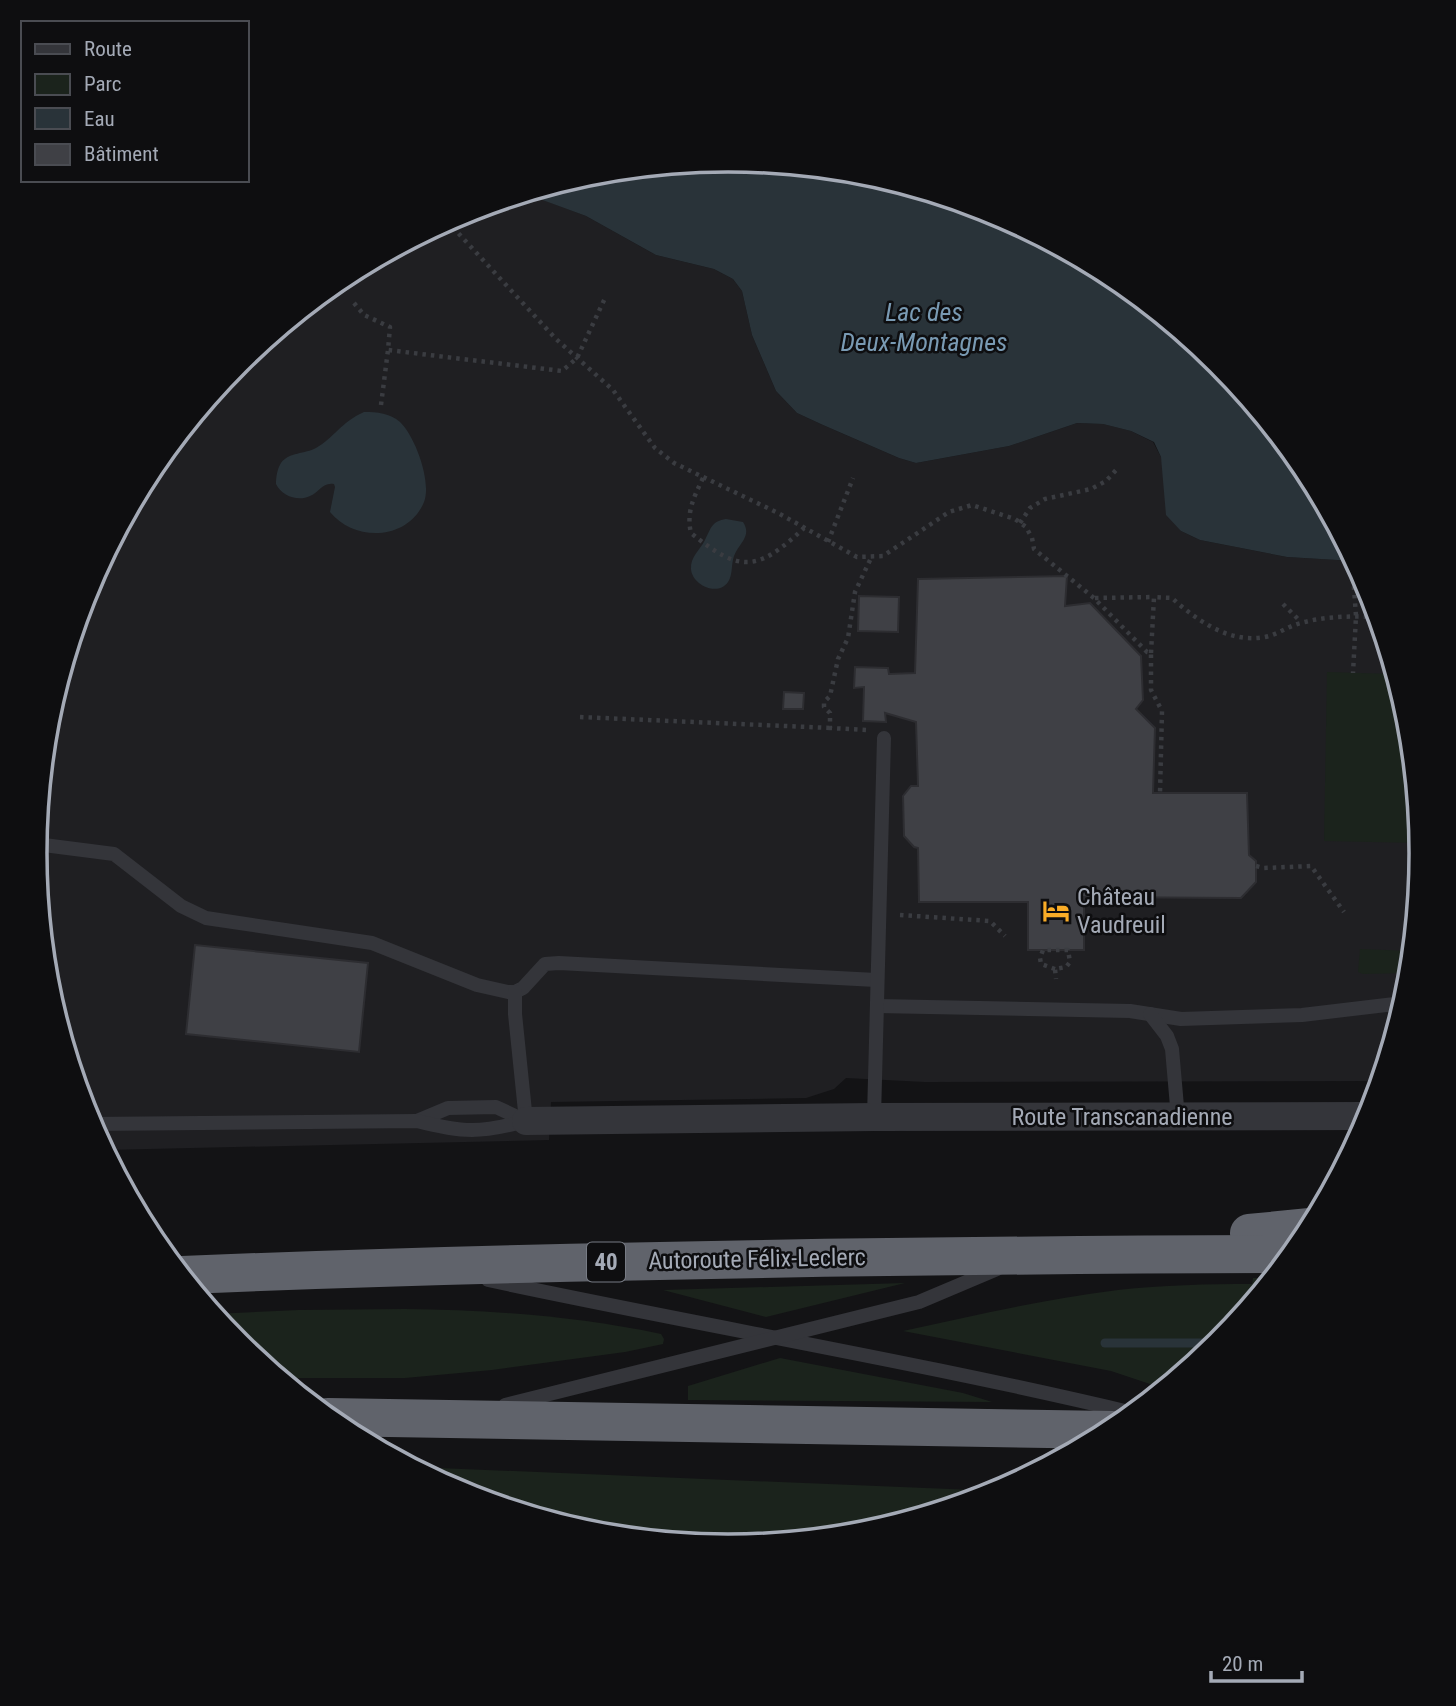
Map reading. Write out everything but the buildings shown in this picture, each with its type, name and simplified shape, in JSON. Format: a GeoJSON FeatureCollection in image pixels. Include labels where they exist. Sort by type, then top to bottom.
{"type":"FeatureCollection","features":[{"type":"Feature","properties":{"kind":"highway"},"geometry":{"type":"LineString","coordinates":[[1031,1254],[1296,1228]]}},
{"type":"Feature","properties":{"kind":"highway","name":"Autoroute Félix-Leclerc"},"geometry":{"type":"LineString","coordinates":[[194,1274],[422,1265],[1031,1254],[1277,1254]]}},
{"type":"Feature","properties":{"kind":"highway"},"geometry":{"type":"LineString","coordinates":[[348,1418],[1089,1430]]}},
{"type":"Feature","properties":{"kind":"street","name":"Route Transcanadienne"},"geometry":{"type":"LineString","coordinates":[[526,1121],[1356,1116]]}},
{"type":"Feature","properties":{"kind":"lane"},"geometry":{"type":"LineString","coordinates":[[874,1117],[884,738]]}},
{"type":"Feature","properties":{"kind":"lane"},"geometry":{"type":"LineString","coordinates":[[47,845],[114,854],[181,906],[206,918],[372,943],[477,985],[515,992],[523,988],[545,964],[559,963],[876,980]]}},
{"type":"Feature","properties":{"kind":"lane"},"geometry":{"type":"LineString","coordinates":[[515,992],[526,1121]]}},
{"type":"Feature","properties":{"kind":"lane"},"geometry":{"type":"LineString","coordinates":[[877,1006],[1118,1011],[1181,1019],[1302,1015],[1392,1004]]}},
{"type":"Feature","properties":{"kind":"lane"},"geometry":{"type":"LineString","coordinates":[[1150,1014],[1167,1036],[1172,1049],[1178,1118]]}},
{"type":"Feature","properties":{"kind":"lane"},"geometry":{"type":"LineString","coordinates":[[417,1121],[448,1108],[496,1107],[526,1121]]}},
{"type":"Feature","properties":{"kind":"lane"},"geometry":{"type":"LineString","coordinates":[[103,1124],[417,1121],[454,1130],[492,1130],[526,1121]]}},
{"type":"Feature","properties":{"kind":"lane"},"geometry":{"type":"LineString","coordinates":[[447,1420],[919,1302],[1031,1254]]}},
{"type":"Feature","properties":{"kind":"lane"},"geometry":{"type":"LineString","coordinates":[[422,1265],[629,1310],[1016,1385],[1119,1410]]}},
{"type":"Feature","properties":{"kind":"path"},"geometry":{"type":"LineString","coordinates":[[455,229],[556,339],[613,390],[655,448],[674,463],[778,513],[858,557],[883,556],[960,507],[972,505],[994,510],[1026,527],[1034,549],[1094,598],[1151,653]]}},
{"type":"Feature","properties":{"kind":"path"},"geometry":{"type":"LineString","coordinates":[[388,350],[562,371],[577,358],[606,296]]}},
{"type":"Feature","properties":{"kind":"path"},"geometry":{"type":"LineString","coordinates":[[354,303],[363,315],[390,327],[381,405]]}},
{"type":"Feature","properties":{"kind":"path"},"geometry":{"type":"LineString","coordinates":[[1020,523],[1030,508],[1045,499],[1091,489],[1106,481],[1117,469]]}},
{"type":"Feature","properties":{"kind":"path"},"geometry":{"type":"LineString","coordinates":[[703,478],[691,505],[688,520],[691,533],[735,561],[754,563],[767,558],[804,528]]}},
{"type":"Feature","properties":{"kind":"path"},"geometry":{"type":"LineString","coordinates":[[828,542],[853,478]]}},
{"type":"Feature","properties":{"kind":"path"},"geometry":{"type":"LineString","coordinates":[[830,728],[830,713],[824,707],[824,702],[830,696],[838,659],[848,638],[855,592],[871,558]]}},
{"type":"Feature","properties":{"kind":"path"},"geometry":{"type":"LineString","coordinates":[[1353,673],[1356,616],[1354,585]]}},
{"type":"Feature","properties":{"kind":"path"},"geometry":{"type":"LineString","coordinates":[[1154,597],[1151,690],[1162,711],[1160,793]]}},
{"type":"Feature","properties":{"kind":"path"},"geometry":{"type":"LineString","coordinates":[[1094,598],[1172,598],[1192,616],[1213,628],[1238,636],[1267,637],[1301,622],[1366,616]]}},
{"type":"Feature","properties":{"kind":"path"},"geometry":{"type":"LineString","coordinates":[[1283,604],[1301,622]]}},
{"type":"Feature","properties":{"kind":"path"},"geometry":{"type":"LineString","coordinates":[[580,717],[884,731],[884,738]]}},
{"type":"Feature","properties":{"kind":"path"},"geometry":{"type":"LineString","coordinates":[[1256,866],[1311,866],[1344,912]]}},
{"type":"Feature","properties":{"kind":"path"},"geometry":{"type":"LineString","coordinates":[[923,916],[990,921],[1005,936]]}},
{"type":"Feature","properties":{"kind":"path"},"geometry":{"type":"LineString","coordinates":[[1042,950],[1068,950],[1070,962],[1066,967],[1055,969],[1041,964],[1042,950]]}},
{"type":"Feature","properties":{"kind":"path"},"geometry":{"type":"LineString","coordinates":[[1055,969],[1056,979]]}},
{"type":"Feature","properties":{"kind":"shaded area"},"geometry":{"type":"Polygon","coordinates":[[[540,199],[586,216],[656,255],[714,269],[733,279],[742,291],[752,335],[776,391],[797,413],[823,425],[916,463],[1009,446],[1077,423],[1103,424],[1131,431],[1153,442],[1161,457],[1181,531],[1200,540],[1287,557],[1343,560],[1373,634],[1386,677],[1396,720],[1407,808],[1409,853],[1403,942],[1386,1029],[1370,1081],[925,1082],[846,1078],[834,1089],[806,1098],[551,1102],[549,1140],[115,1150],[83,1072],[70,1029],[53,942],[47,853],[53,764],[60,720],[83,634],[117,552],[162,475],[216,404],[279,341],[314,313],[388,263],[427,242],[467,224],[540,199]]]}},
{"type":"Feature","properties":{"kind":"green space"},"geometry":{"type":"Polygon","coordinates":[[[1327,672],[1385,674],[1403,764],[1409,843],[1324,841],[1327,672]]]}},
{"type":"Feature","properties":{"kind":"green space"},"geometry":{"type":"Polygon","coordinates":[[[1360,949],[1402,951],[1398,973],[1358,972],[1360,949]]]}},
{"type":"Feature","properties":{"kind":"green space"},"geometry":{"type":"Polygon","coordinates":[[[1253,1278],[1259,1278],[1209,1334],[1153,1384],[1111,1371],[903,1331],[1010,1308],[1118,1290],[1252,1284],[1253,1278]]]}},
{"type":"Feature","properties":{"kind":"green space"},"geometry":{"type":"Polygon","coordinates":[[[905,1283],[766,1317],[663,1290],[905,1283]]]}},
{"type":"Feature","properties":{"kind":"green space"},"geometry":{"type":"Polygon","coordinates":[[[405,1309],[566,1318],[661,1334],[664,1339],[663,1344],[625,1352],[492,1370],[405,1378],[295,1378],[227,1313],[405,1309]]]}},
{"type":"Feature","properties":{"kind":"green space"},"geometry":{"type":"Polygon","coordinates":[[[780,1358],[963,1393],[992,1402],[688,1400],[688,1386],[780,1358]]]}},
{"type":"Feature","properties":{"kind":"green space"},"geometry":{"type":"Polygon","coordinates":[[[436,1468],[969,1490],[904,1511],[861,1521],[817,1528],[728,1534],[639,1528],[595,1521],[509,1498],[436,1468]]]}},
{"type":"Feature","properties":{"kind":"water","name":"Lac des Deux-Montagnes"},"geometry":{"type":"Polygon","coordinates":[[[728,172],[773,174],[861,185],[904,195],[947,208],[1029,242],[1068,263],[1142,313],[1177,341],[1209,372],[1240,404],[1294,475],[1343,560],[1287,557],[1200,540],[1181,531],[1166,515],[1161,457],[1154,442],[1131,431],[1103,424],[1077,423],[1009,446],[916,463],[823,425],[797,413],[776,391],[752,335],[742,291],[733,279],[714,269],[656,255],[586,216],[539,199],[595,185],[639,178],[728,172]]]}},
{"type":"Feature","properties":{"kind":"water"},"geometry":{"type":"Polygon","coordinates":[[[364,412],[383,414],[400,422],[416,448],[426,483],[424,502],[416,515],[394,530],[380,533],[353,529],[330,512],[334,484],[327,484],[305,498],[296,498],[286,495],[276,484],[284,459],[316,448],[349,420],[364,412]]]}},
{"type":"Feature","properties":{"kind":"water"},"geometry":{"type":"Polygon","coordinates":[[[726,519],[743,522],[746,535],[734,556],[728,582],[718,589],[712,589],[696,580],[692,575],[691,565],[712,526],[726,519]]]}},
{"type":"Feature","properties":{"kind":"waterway"},"geometry":{"type":"LineString","coordinates":[[1105,1343],[1200,1343]]}},
{"type":"Feature","properties":{"kind":"place","name":"Château Vaudreuil"},"geometry":{"type":"Point","coordinates":[1056,911]}}]}
